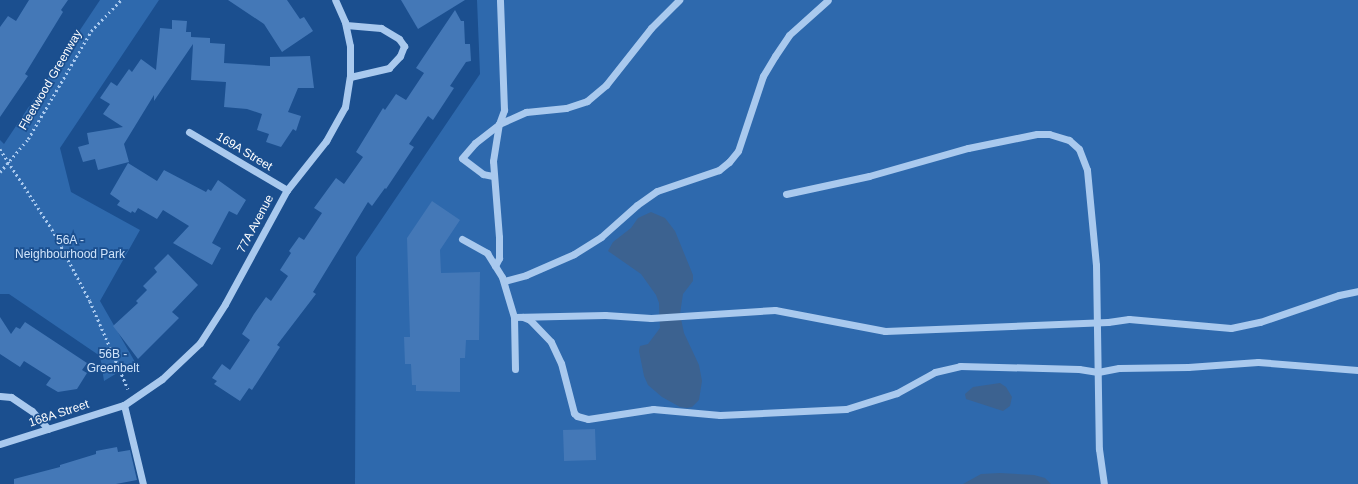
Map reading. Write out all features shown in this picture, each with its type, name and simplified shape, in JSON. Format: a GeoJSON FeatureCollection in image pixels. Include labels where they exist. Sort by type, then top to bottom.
{"type":"FeatureCollection","features":[{"type":"Feature","properties":{"kind":"street","name":"77A Avenue"},"geometry":{"type":"LineString","coordinates":[[124,405],[162,379],[200,343],[226,304],[287,190],[337,125],[345,106],[350,77],[350,46],[346,25],[335,0]]}},
{"type":"Feature","properties":{"kind":"street"},"geometry":{"type":"LineString","coordinates":[[495,266],[499,258],[499,237],[493,176],[499,124],[504,110],[505,94],[500,0]]}},
{"type":"Feature","properties":{"kind":"street"},"geometry":{"type":"LineString","coordinates":[[493,176],[483,174],[462,158],[475,143],[499,124],[526,112],[566,108],[587,101],[606,85],[650,28],[679,0]]}},
{"type":"Feature","properties":{"kind":"street"},"geometry":{"type":"LineString","coordinates":[[504,281],[574,254],[601,237],[637,204],[657,191],[706,175],[729,162],[738,151],[764,76],[775,56],[789,36],[828,0]]}},
{"type":"Feature","properties":{"kind":"street"},"geometry":{"type":"LineString","coordinates":[[346,25],[381,28],[399,38],[404,46],[400,56],[388,68],[350,77]]}},
{"type":"Feature","properties":{"kind":"street","name":"169A Street"},"geometry":{"type":"LineString","coordinates":[[189,132],[287,190]]}},
{"type":"Feature","properties":{"kind":"street"},"geometry":{"type":"LineString","coordinates":[[786,194],[869,176],[1018,137],[1049,134],[1069,140],[1079,148],[1087,170],[1096,265],[1100,463],[1104,484]]}},
{"type":"Feature","properties":{"kind":"street"},"geometry":{"type":"LineString","coordinates":[[462,239],[487,253],[504,281],[514,317],[515,369]]}},
{"type":"Feature","properties":{"kind":"street"},"geometry":{"type":"LineString","coordinates":[[514,317],[605,316],[651,318],[775,310],[885,331],[1145,319],[1231,328],[1260,322],[1339,295],[1358,292]]}},
{"type":"Feature","properties":{"kind":"street"},"geometry":{"type":"LineString","coordinates":[[523,317],[530,320],[551,342],[561,363],[574,413],[577,416],[588,419],[653,409],[720,415],[846,409],[897,393],[935,372],[960,366],[1079,369],[1098,372],[1125,367],[1188,367],[1258,362],[1358,370]]}},
{"type":"Feature","properties":{"kind":"street"},"geometry":{"type":"LineString","coordinates":[[0,396],[11,397],[32,411],[48,428]]}},
{"type":"Feature","properties":{"kind":"street"},"geometry":{"type":"LineString","coordinates":[[124,405],[143,484]]}},
{"type":"Feature","properties":{"kind":"street","name":"168A Street"},"geometry":{"type":"LineString","coordinates":[[0,444],[124,405]]}},
{"type":"Feature","properties":{"kind":"path","name":"Fleetwood Greenway"},"geometry":{"type":"LineString","coordinates":[[0,172],[19,151],[60,87],[86,38],[121,0]]}},
{"type":"Feature","properties":{"kind":"path"},"geometry":{"type":"LineString","coordinates":[[0,149],[10,162],[52,229],[90,301],[128,390]]}},
{"type":"Feature","properties":{"kind":"green space","name":"56A - Neighbourhood Park"},"geometry":{"type":"Polygon","coordinates":[[[100,0],[159,0],[60,148],[71,192],[140,230],[100,301],[135,362],[104,381],[100,356],[9,294],[0,294],[0,140],[4,144],[100,0]]]}},
{"type":"Feature","properties":{"kind":"green space"},"geometry":{"type":"Polygon","coordinates":[[[477,0],[1358,0],[1358,484],[355,484],[356,257],[480,74],[477,0]]]}},
{"type":"Feature","properties":{"kind":"shaded area"},"geometry":{"type":"Polygon","coordinates":[[[651,212],[665,218],[675,231],[693,275],[693,281],[683,294],[680,314],[684,333],[699,365],[702,381],[699,400],[692,407],[687,408],[680,407],[662,397],[648,385],[644,376],[639,351],[640,346],[648,344],[660,328],[659,303],[656,295],[641,274],[608,251],[613,242],[631,228],[638,218],[651,212]]]}},
{"type":"Feature","properties":{"kind":"shaded area"},"geometry":{"type":"Polygon","coordinates":[[[1000,383],[1006,387],[1012,397],[1010,406],[1003,411],[966,399],[965,394],[973,387],[1000,383]]]}},
{"type":"Feature","properties":{"kind":"shaded area"},"geometry":{"type":"Polygon","coordinates":[[[1000,473],[1034,475],[1045,478],[1051,484],[963,484],[981,474],[1000,473]]]}},
{"type":"Feature","properties":{"kind":"building"},"geometry":{"type":"Polygon","coordinates":[[[29,0],[68,0],[61,10],[63,12],[25,74],[28,76],[0,117],[0,27],[8,16],[16,21],[29,0]]]}},
{"type":"Feature","properties":{"kind":"building"},"geometry":{"type":"Polygon","coordinates":[[[228,0],[287,0],[300,19],[304,17],[313,31],[282,52],[264,24],[228,0]]]}},
{"type":"Feature","properties":{"kind":"building"},"geometry":{"type":"Polygon","coordinates":[[[401,0],[465,0],[418,29],[401,0]]]}},
{"type":"Feature","properties":{"kind":"building"},"geometry":{"type":"Polygon","coordinates":[[[455,10],[461,21],[464,21],[465,44],[470,44],[471,61],[466,62],[450,86],[454,88],[433,120],[428,116],[409,144],[414,147],[386,189],[385,188],[372,206],[368,202],[313,292],[316,294],[277,345],[280,347],[252,390],[249,388],[240,401],[214,384],[217,381],[212,378],[222,364],[230,370],[250,340],[242,334],[266,297],[271,301],[288,276],[280,270],[291,253],[289,251],[299,237],[304,240],[322,213],[314,208],[336,178],[344,184],[363,157],[356,152],[383,108],[385,110],[396,94],[406,100],[424,73],[416,68],[455,10]]]}},
{"type":"Feature","properties":{"kind":"building"},"geometry":{"type":"Polygon","coordinates":[[[172,20],[187,21],[186,32],[191,32],[191,37],[210,38],[210,43],[225,44],[224,63],[270,66],[270,57],[310,56],[314,88],[298,88],[288,112],[301,116],[296,131],[293,129],[281,147],[266,142],[269,134],[257,130],[262,114],[247,109],[224,107],[226,82],[191,80],[193,44],[154,101],[154,95],[124,144],[129,162],[98,170],[95,159],[83,162],[78,147],[89,144],[87,133],[123,127],[103,114],[110,104],[100,98],[111,82],[117,86],[129,69],[132,72],[141,59],[156,70],[160,28],[172,29],[172,20]]]}},
{"type":"Feature","properties":{"kind":"building"},"geometry":{"type":"Polygon","coordinates":[[[128,163],[157,181],[164,170],[206,192],[208,189],[211,191],[218,180],[246,200],[237,215],[229,211],[212,243],[221,248],[212,265],[173,243],[189,226],[163,210],[157,219],[138,208],[135,213],[132,211],[131,213],[117,205],[120,201],[110,194],[128,163]]]}},
{"type":"Feature","properties":{"kind":"building"},"geometry":{"type":"Polygon","coordinates":[[[432,201],[460,220],[440,250],[441,273],[480,272],[479,340],[466,340],[465,358],[460,358],[460,392],[416,391],[416,385],[412,385],[411,364],[405,364],[404,337],[410,337],[407,238],[432,201]]]}},
{"type":"Feature","properties":{"kind":"building"},"geometry":{"type":"Polygon","coordinates":[[[168,254],[198,285],[172,312],[179,318],[138,359],[113,326],[138,303],[136,301],[147,290],[143,286],[157,272],[154,268],[168,254]]]}},
{"type":"Feature","properties":{"kind":"building"},"geometry":{"type":"Polygon","coordinates":[[[0,317],[11,334],[16,327],[20,329],[25,322],[87,363],[82,370],[87,373],[77,389],[58,392],[46,385],[51,378],[24,361],[20,367],[0,354],[0,317]]]}},
{"type":"Feature","properties":{"kind":"building"},"geometry":{"type":"Polygon","coordinates":[[[595,429],[596,460],[564,461],[563,430],[595,429]]]}},
{"type":"Feature","properties":{"kind":"building"},"geometry":{"type":"Polygon","coordinates":[[[117,447],[118,452],[130,450],[137,480],[116,484],[14,484],[14,479],[60,467],[60,465],[96,454],[96,451],[117,447]]]}},
{"type":"Feature","properties":{"kind":"park label","name":"56B - Greenbelt"},"geometry":{"type":"Point","coordinates":[113,362]}}]}
